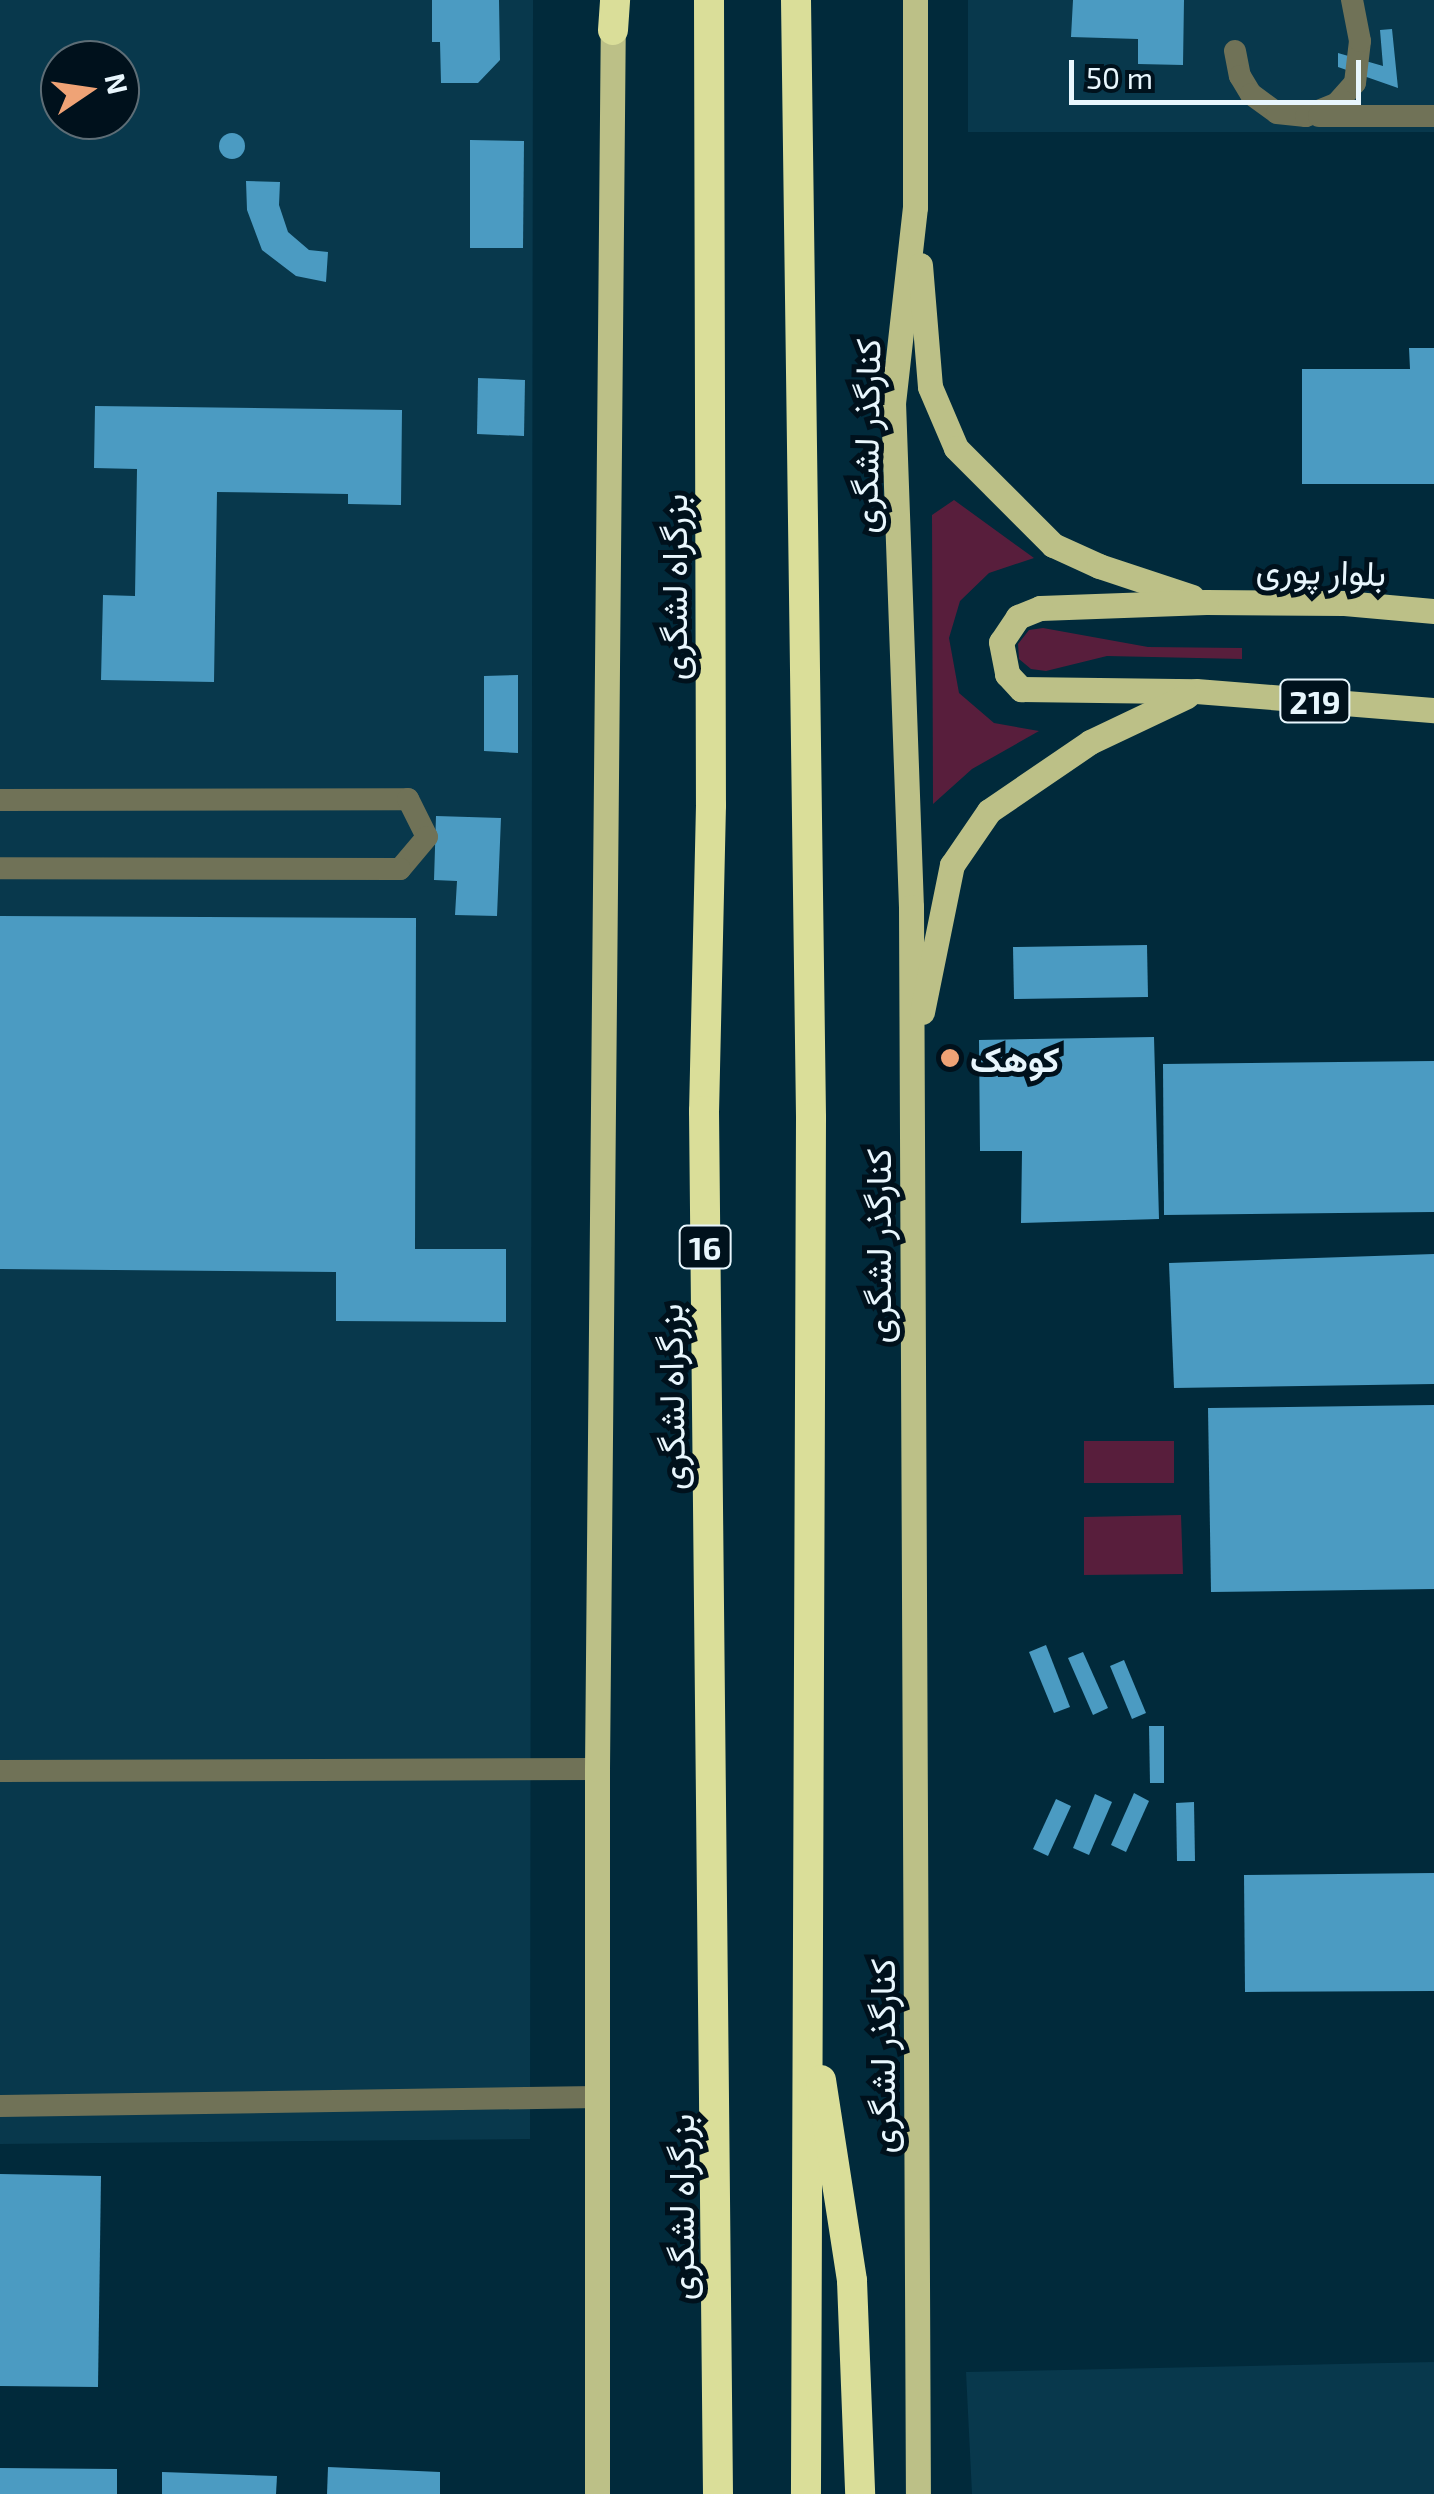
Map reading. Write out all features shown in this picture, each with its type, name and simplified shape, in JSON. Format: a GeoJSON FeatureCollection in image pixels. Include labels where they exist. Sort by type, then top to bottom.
{"type":"FeatureCollection","features":[{"type":"Feature","properties":{"kind":"highway","name":"بزرگراه لشگری"},"geometry":{"type":"LineString","coordinates":[[709,0],[710,805],[704,1111],[718,2494]]}},
{"type":"Feature","properties":{"kind":"highway"},"geometry":{"type":"LineString","coordinates":[[796,0],[811,1118],[806,2494]]}},
{"type":"Feature","properties":{"kind":"highway"},"geometry":{"type":"LineString","coordinates":[[806,1986],[852,2282],[860,2494]]}},
{"type":"Feature","properties":{"kind":"main road","name":"کنارگذر لشگری"},"geometry":{"type":"LineString","coordinates":[[915,0],[915,207],[893,402],[911,888],[918,2494]]}},
{"type":"Feature","properties":{"kind":"main road"},"geometry":{"type":"LineString","coordinates":[[598,2494],[597,1769],[614,10]]}},
{"type":"Feature","properties":{"kind":"main road"},"geometry":{"type":"LineString","coordinates":[[915,207],[930,387],[956,448],[1053,545],[1099,566],[1206,602]]}},
{"type":"Feature","properties":{"kind":"main road"},"geometry":{"type":"LineString","coordinates":[[1196,691],[1022,689],[1006,674],[1001,642],[1018,616],[1040,608],[1206,602]]}},
{"type":"Feature","properties":{"kind":"main road","name":"بلوار پوری"},"geometry":{"type":"LineString","coordinates":[[1206,602],[1344,604],[1434,611]]}},
{"type":"Feature","properties":{"kind":"main road"},"geometry":{"type":"LineString","coordinates":[[911,1069],[952,864],[989,811],[1090,742],[1196,691]]}},
{"type":"Feature","properties":{"kind":"main road","name":"219"},"geometry":{"type":"LineString","coordinates":[[1196,691],[1434,710]]}},
{"type":"Feature","properties":{"kind":"lane"},"geometry":{"type":"LineString","coordinates":[[1306,116],[1336,104],[1356,83],[1360,41],[1352,0]]}},
{"type":"Feature","properties":{"kind":"lane"},"geometry":{"type":"LineString","coordinates":[[1235,51],[1240,76],[1251,94],[1277,113],[1434,116]]}},
{"type":"Feature","properties":{"kind":"lane"},"geometry":{"type":"LineString","coordinates":[[0,800],[408,799],[427,837],[400,869],[0,868]]}},
{"type":"Feature","properties":{"kind":"lane"},"geometry":{"type":"LineString","coordinates":[[0,1770],[597,1769]]}},
{"type":"Feature","properties":{"kind":"lane"},"geometry":{"type":"LineString","coordinates":[[0,2106],[597,2096]]}},
{"type":"Feature","properties":{"kind":"shaded area"},"geometry":{"type":"Polygon","coordinates":[[[0,0],[533,0],[530,2139],[0,2144],[0,0]]]}},
{"type":"Feature","properties":{"kind":"shaded area"},"geometry":{"type":"Polygon","coordinates":[[[968,0],[1434,0],[1434,132],[968,132],[968,0]]]}},
{"type":"Feature","properties":{"kind":"shaded area"},"geometry":{"type":"Polygon","coordinates":[[[954,500],[1034,558],[989,573],[960,601],[949,638],[959,693],[994,723],[1039,731],[972,769],[933,804],[932,515],[954,500]]]}},
{"type":"Feature","properties":{"kind":"shaded area"},"geometry":{"type":"Polygon","coordinates":[[[1043,628],[1148,647],[1242,648],[1242,659],[1107,656],[1046,671],[1031,669],[1019,659],[1018,644],[1029,630],[1043,628]]]}},
{"type":"Feature","properties":{"kind":"shaded area"},"geometry":{"type":"Polygon","coordinates":[[[1084,1441],[1174,1441],[1174,1483],[1084,1483],[1084,1441]]]}},
{"type":"Feature","properties":{"kind":"shaded area"},"geometry":{"type":"Polygon","coordinates":[[[1181,1515],[1183,1574],[1084,1575],[1084,1517],[1181,1515]]]}},
{"type":"Feature","properties":{"kind":"shaded area"},"geometry":{"type":"Polygon","coordinates":[[[1434,2362],[1434,2494],[972,2494],[966,2372],[1434,2362]]]}},
{"type":"Feature","properties":{"kind":"building"},"geometry":{"type":"Polygon","coordinates":[[[432,0],[499,0],[500,60],[478,83],[441,83],[440,42],[432,42],[432,0]]]}},
{"type":"Feature","properties":{"kind":"building"},"geometry":{"type":"Polygon","coordinates":[[[1073,0],[1184,0],[1183,65],[1138,64],[1138,39],[1071,37],[1073,0]]]}},
{"type":"Feature","properties":{"kind":"building"},"geometry":{"type":"Polygon","coordinates":[[[1392,29],[1398,88],[1338,67],[1338,53],[1383,66],[1380,30],[1392,29]]]}},
{"type":"Feature","properties":{"kind":"building"},"geometry":{"type":"Polygon","coordinates":[[[232,133],[242,136],[242,156],[232,159],[222,156],[219,146],[222,136],[232,133]]]}},
{"type":"Feature","properties":{"kind":"building"},"geometry":{"type":"Polygon","coordinates":[[[470,140],[524,141],[523,248],[470,248],[470,140]]]}},
{"type":"Feature","properties":{"kind":"building"},"geometry":{"type":"Polygon","coordinates":[[[246,181],[280,182],[279,205],[288,232],[309,250],[328,252],[326,282],[296,276],[262,250],[247,210],[246,181]]]}},
{"type":"Feature","properties":{"kind":"building"},"geometry":{"type":"Polygon","coordinates":[[[1409,348],[1434,348],[1434,484],[1302,484],[1302,369],[1410,369],[1409,348]]]}},
{"type":"Feature","properties":{"kind":"building"},"geometry":{"type":"Polygon","coordinates":[[[478,378],[525,380],[524,436],[477,434],[478,378]]]}},
{"type":"Feature","properties":{"kind":"building"},"geometry":{"type":"Polygon","coordinates":[[[95,406],[402,410],[401,505],[348,504],[348,494],[217,492],[214,682],[101,680],[103,595],[135,596],[137,469],[94,468],[95,406]]]}},
{"type":"Feature","properties":{"kind":"building"},"geometry":{"type":"Polygon","coordinates":[[[518,675],[518,753],[484,751],[484,676],[518,675]]]}},
{"type":"Feature","properties":{"kind":"building"},"geometry":{"type":"Polygon","coordinates":[[[436,816],[501,818],[497,916],[455,915],[457,881],[434,880],[436,816]]]}},
{"type":"Feature","properties":{"kind":"building"},"geometry":{"type":"Polygon","coordinates":[[[0,916],[416,918],[415,1249],[506,1249],[506,1322],[336,1321],[336,1272],[0,1269],[0,916]]]}},
{"type":"Feature","properties":{"kind":"building"},"geometry":{"type":"Polygon","coordinates":[[[1147,945],[1148,997],[1014,999],[1013,947],[1147,945]]]}},
{"type":"Feature","properties":{"kind":"building"},"geometry":{"type":"Polygon","coordinates":[[[1154,1037],[1159,1219],[1021,1223],[1022,1151],[980,1151],[979,1040],[1154,1037]]]}},
{"type":"Feature","properties":{"kind":"building"},"geometry":{"type":"Polygon","coordinates":[[[1434,1061],[1434,1212],[1164,1215],[1163,1064],[1434,1061]]]}},
{"type":"Feature","properties":{"kind":"building"},"geometry":{"type":"Polygon","coordinates":[[[1434,1254],[1434,1384],[1174,1388],[1169,1263],[1434,1254]]]}},
{"type":"Feature","properties":{"kind":"building"},"geometry":{"type":"Polygon","coordinates":[[[1434,1405],[1434,1589],[1211,1592],[1208,1408],[1434,1405]]]}},
{"type":"Feature","properties":{"kind":"building"},"geometry":{"type":"Polygon","coordinates":[[[1046,1645],[1070,1707],[1054,1713],[1029,1652],[1046,1645]]]}},
{"type":"Feature","properties":{"kind":"building"},"geometry":{"type":"Polygon","coordinates":[[[1083,1652],[1108,1708],[1093,1715],[1068,1658],[1083,1652]]]}},
{"type":"Feature","properties":{"kind":"building"},"geometry":{"type":"Polygon","coordinates":[[[1124,1660],[1146,1713],[1132,1719],[1110,1666],[1124,1660]]]}},
{"type":"Feature","properties":{"kind":"building"},"geometry":{"type":"Polygon","coordinates":[[[1149,1726],[1164,1726],[1164,1783],[1150,1783],[1149,1726]]]}},
{"type":"Feature","properties":{"kind":"building"},"geometry":{"type":"Polygon","coordinates":[[[1134,1793],[1149,1801],[1126,1852],[1111,1845],[1134,1793]]]}},
{"type":"Feature","properties":{"kind":"building"},"geometry":{"type":"Polygon","coordinates":[[[1095,1794],[1112,1802],[1089,1855],[1073,1848],[1095,1794]]]}},
{"type":"Feature","properties":{"kind":"building"},"geometry":{"type":"Polygon","coordinates":[[[1056,1799],[1071,1806],[1048,1856],[1033,1849],[1056,1799]]]}},
{"type":"Feature","properties":{"kind":"building"},"geometry":{"type":"Polygon","coordinates":[[[1194,1802],[1195,1861],[1177,1861],[1176,1803],[1194,1802]]]}},
{"type":"Feature","properties":{"kind":"building"},"geometry":{"type":"Polygon","coordinates":[[[1434,1873],[1434,1991],[1245,1992],[1244,1875],[1434,1873]]]}},
{"type":"Feature","properties":{"kind":"building"},"geometry":{"type":"Polygon","coordinates":[[[0,2174],[101,2176],[98,2387],[0,2386],[0,2174]]]}},
{"type":"Feature","properties":{"kind":"building"},"geometry":{"type":"Polygon","coordinates":[[[328,2467],[440,2472],[440,2494],[327,2494],[328,2467]]]}},
{"type":"Feature","properties":{"kind":"building"},"geometry":{"type":"Polygon","coordinates":[[[0,2468],[117,2469],[117,2494],[0,2494],[0,2468]]]}},
{"type":"Feature","properties":{"kind":"building"},"geometry":{"type":"Polygon","coordinates":[[[162,2472],[277,2476],[276,2494],[162,2494],[162,2472]]]}},
{"type":"Feature","properties":{"kind":"place","name":"کوهک"},"geometry":{"type":"Point","coordinates":[950,1058]}}]}
